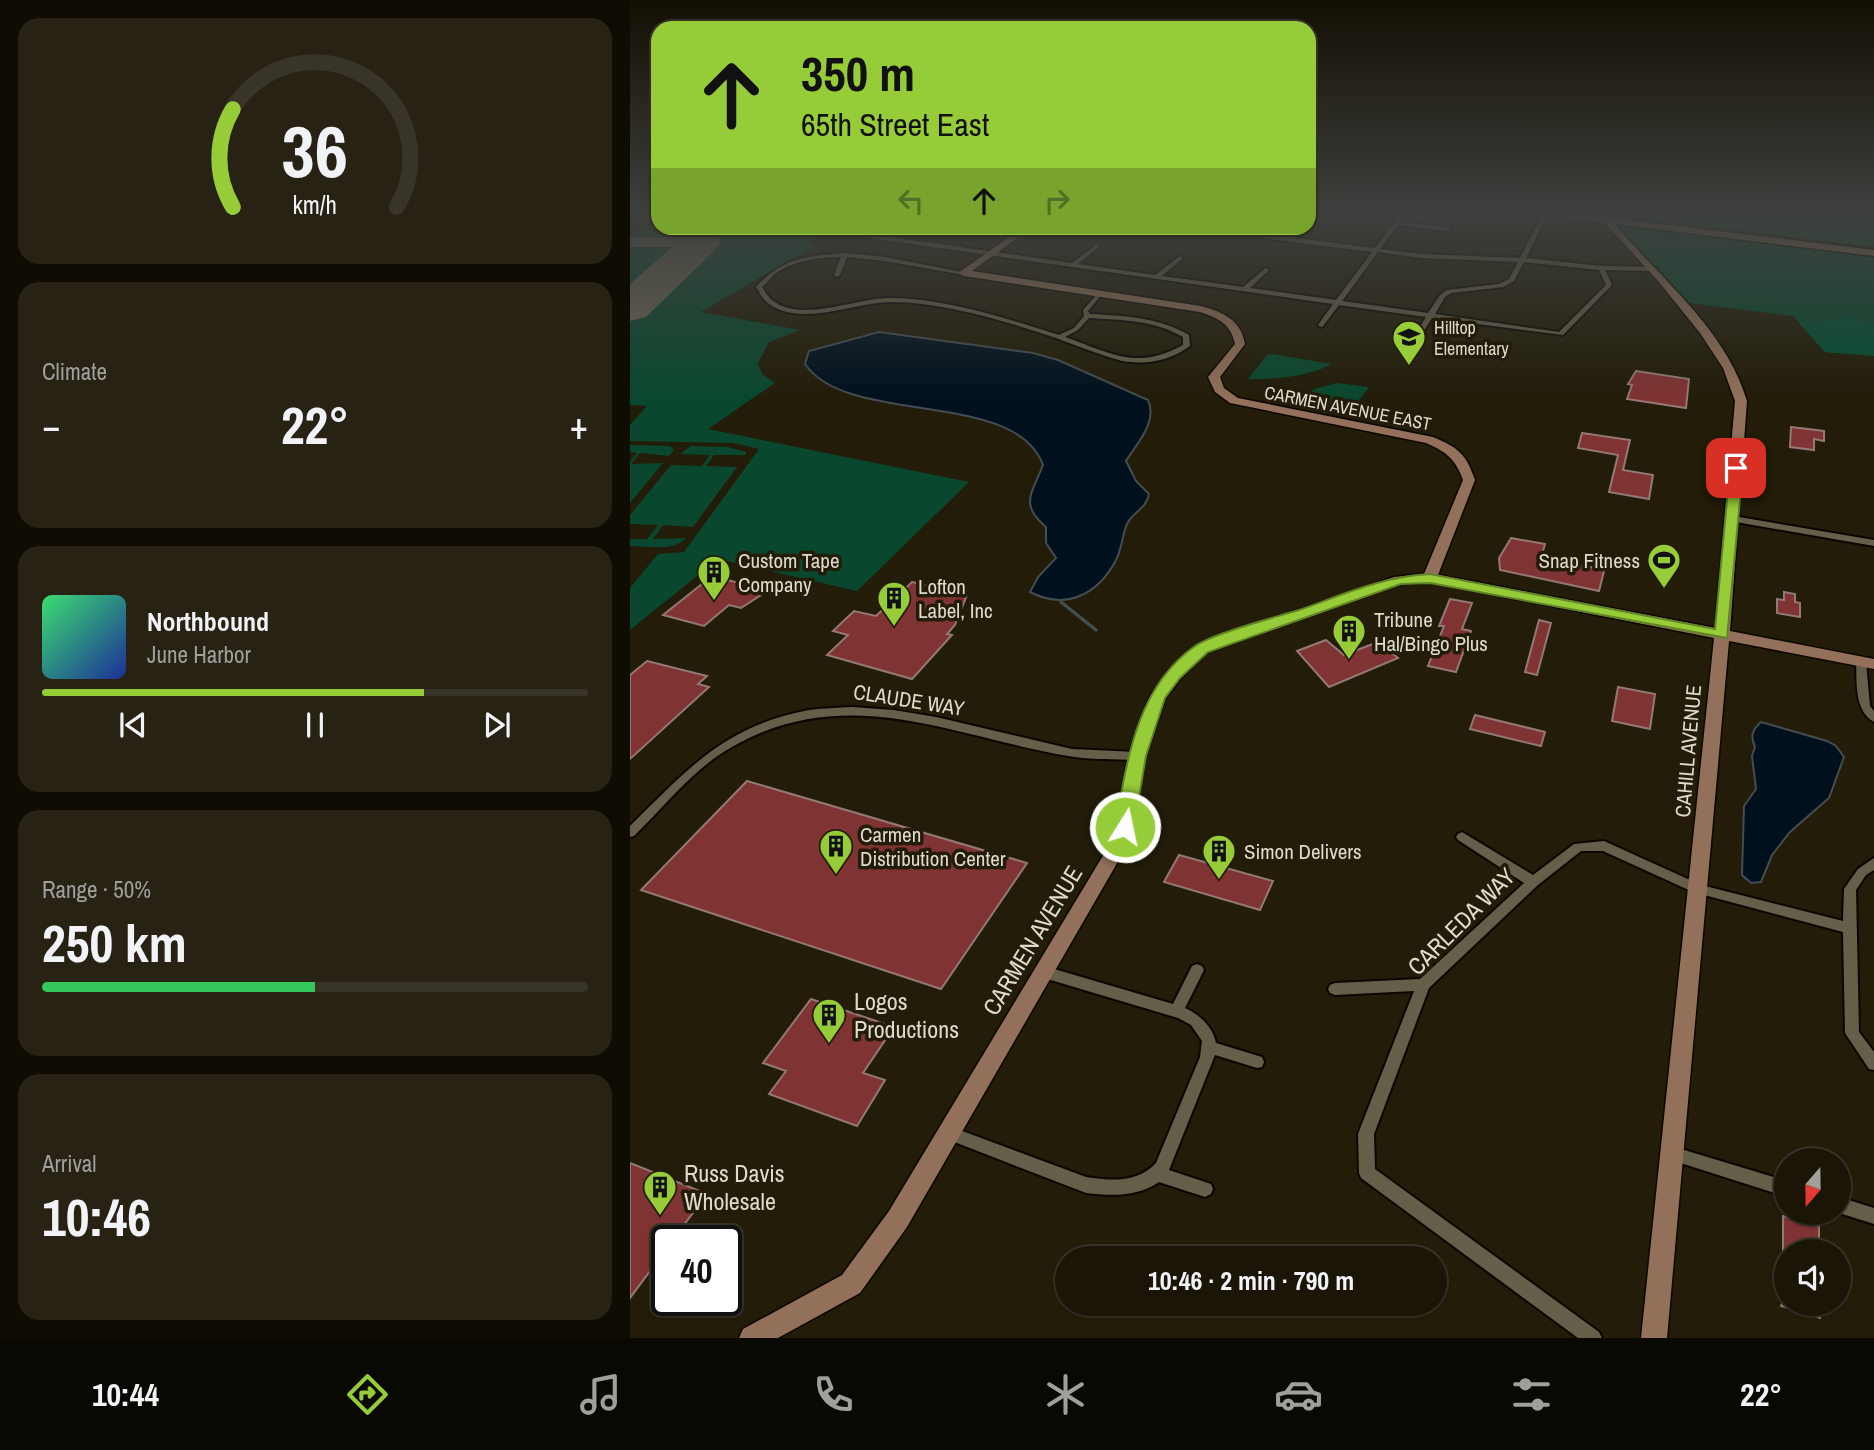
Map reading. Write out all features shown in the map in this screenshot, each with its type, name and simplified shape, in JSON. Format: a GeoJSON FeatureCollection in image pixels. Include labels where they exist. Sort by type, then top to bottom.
{"type":"FeatureCollection","features":[{"type":"Feature","properties":{"kind":"street"},"geometry":{"type":"LineString","coordinates":[[767,276],[759,286],[764,298],[774,306],[809,312],[886,300],[922,302],[1059,337],[1104,356],[1126,361],[1157,359],[1173,355],[1186,346],[1187,336],[1176,328],[1152,322],[1087,316]]}},
{"type":"Feature","properties":{"kind":"street"},"geometry":{"type":"LineString","coordinates":[[987,276],[1100,293],[1076,329],[1059,337]]}},
{"type":"Feature","properties":{"kind":"street"},"geometry":{"type":"LineString","coordinates":[[1160,276],[1561,334],[1609,285],[1605,276]]}},
{"type":"Feature","properties":{"kind":"street"},"geometry":{"type":"LineString","coordinates":[[1245,289],[1259,276]]}},
{"type":"Feature","properties":{"kind":"street"},"geometry":{"type":"LineString","coordinates":[[1321,325],[1356,276]]}},
{"type":"Feature","properties":{"kind":"street"},"geometry":{"type":"LineString","coordinates":[[1417,338],[1442,296],[1449,291],[1501,286],[1512,281],[1515,276]]}},
{"type":"Feature","properties":{"kind":"street","name":"CAHILL AVENUE"},"geometry":{"type":"LineString","coordinates":[[1654,1338],[1733,519],[1741,401],[1738,385],[1728,364],[1660,276]]}},
{"type":"Feature","properties":{"kind":"street","name":"CARMEN AVENUE EAST"},"geometry":{"type":"LineString","coordinates":[[1100,293],[1201,309],[1221,315],[1234,324],[1240,344],[1214,377],[1219,390],[1234,401],[1429,439],[1451,449],[1463,463],[1469,480],[1430,578]]}},
{"type":"Feature","properties":{"kind":"street"},"geometry":{"type":"LineString","coordinates":[[1733,519],[1874,543]]}},
{"type":"Feature","properties":{"kind":"street"},"geometry":{"type":"LineString","coordinates":[[1430,578],[1868,663],[1865,707],[1874,718]]}},
{"type":"Feature","properties":{"kind":"street","name":"CARMEN AVENUE"},"geometry":{"type":"LineString","coordinates":[[752,1338],[851,1284],[898,1219],[1122,839],[1137,756],[1157,698],[1175,674],[1202,649],[1399,580],[1430,578]]}},
{"type":"Feature","properties":{"kind":"street","name":"CLAUDE WAY"},"geometry":{"type":"LineString","coordinates":[[630,833],[696,768],[727,744],[760,728],[816,712],[847,708],[931,719],[1066,752],[1137,756]]}},
{"type":"Feature","properties":{"kind":"street"},"geometry":{"type":"LineString","coordinates":[[1462,836],[1533,882]]}},
{"type":"Feature","properties":{"kind":"street","name":"CARLEDA WAY"},"geometry":{"type":"LineString","coordinates":[[1592,1338],[1367,1173],[1366,1134],[1423,985],[1533,882],[1578,847],[1604,846],[1698,889],[1850,928]]}},
{"type":"Feature","properties":{"kind":"street"},"geometry":{"type":"LineString","coordinates":[[1874,863],[1862,872],[1850,889],[1852,1033],[1874,1064]]}},
{"type":"Feature","properties":{"kind":"street"},"geometry":{"type":"LineString","coordinates":[[1177,1011],[1197,970]]}},
{"type":"Feature","properties":{"kind":"street"},"geometry":{"type":"LineString","coordinates":[[949,1133],[1086,1185],[1107,1189],[1149,1183],[1158,1174],[1207,1057],[1209,1041],[1196,1021],[1177,1011],[1044,972]]}},
{"type":"Feature","properties":{"kind":"street"},"geometry":{"type":"LineString","coordinates":[[1335,989],[1423,985]]}},
{"type":"Feature","properties":{"kind":"street"},"geometry":{"type":"LineString","coordinates":[[1209,1047],[1257,1062]]}},
{"type":"Feature","properties":{"kind":"street"},"geometry":{"type":"LineString","coordinates":[[1671,1153],[1774,1185]]}},
{"type":"Feature","properties":{"kind":"street"},"geometry":{"type":"LineString","coordinates":[[1158,1174],[1205,1189]]}},
{"type":"Feature","properties":{"kind":"street"},"geometry":{"type":"LineString","coordinates":[[1852,1209],[1874,1216]]}},
{"type":"Feature","properties":{"kind":"green space"},"geometry":{"type":"Polygon","coordinates":[[[630,276],[649,276],[630,294],[630,276]]]}},
{"type":"Feature","properties":{"kind":"green space"},"geometry":{"type":"Polygon","coordinates":[[[678,276],[762,276],[701,312],[800,330],[769,342],[758,363],[762,374],[775,383],[708,429],[969,482],[857,591],[718,559],[630,630],[630,588],[658,554],[684,552],[759,449],[734,443],[630,441],[630,425],[647,406],[630,405],[630,322],[678,276]]]}},
{"type":"Feature","properties":{"kind":"green space"},"geometry":{"type":"Polygon","coordinates":[[[1665,276],[1874,276],[1874,356],[1825,352],[1793,316],[1689,303],[1665,276]]]}},
{"type":"Feature","properties":{"kind":"green space"},"geometry":{"type":"Polygon","coordinates":[[[1855,318],[1874,326],[1874,356],[1825,352],[1799,323],[1855,318]]]}},
{"type":"Feature","properties":{"kind":"green space"},"geometry":{"type":"Polygon","coordinates":[[[1267,355],[1332,364],[1292,376],[1248,379],[1267,355]]]}},
{"type":"Feature","properties":{"kind":"green space"},"geometry":{"type":"Polygon","coordinates":[[[1337,383],[1369,387],[1353,408],[1298,400],[1314,389],[1337,383]]]}},
{"type":"Feature","properties":{"kind":"green space"},"geometry":{"type":"Polygon","coordinates":[[[630,445],[670,446],[674,450],[669,456],[640,453],[631,464],[663,463],[630,503],[630,461],[637,453],[630,452],[630,445]]]}},
{"type":"Feature","properties":{"kind":"green space"},"geometry":{"type":"Polygon","coordinates":[[[691,446],[728,447],[746,452],[746,455],[714,455],[706,466],[737,467],[693,527],[663,525],[653,539],[686,538],[681,542],[660,547],[630,546],[630,539],[647,539],[658,525],[630,524],[630,515],[671,465],[702,466],[710,455],[680,454],[691,446]]]}},
{"type":"Feature","properties":{"kind":"water"},"geometry":{"type":"Polygon","coordinates":[[[879,332],[1033,353],[1058,360],[1148,400],[1148,424],[1126,461],[1136,481],[1149,494],[1145,504],[1127,524],[1116,560],[1090,591],[1068,599],[1056,600],[1030,592],[1038,577],[1056,558],[1046,543],[1046,527],[1030,505],[1032,491],[1043,465],[1026,441],[1000,426],[967,416],[856,396],[826,383],[805,364],[809,351],[879,332]]]}},
{"type":"Feature","properties":{"kind":"water"},"geometry":{"type":"Polygon","coordinates":[[[1761,722],[1827,741],[1836,746],[1844,757],[1829,798],[1790,832],[1772,855],[1761,882],[1751,883],[1742,875],[1744,806],[1756,789],[1752,756],[1755,747],[1752,736],[1761,722]]]}},
{"type":"Feature","properties":{"kind":"building"},"geometry":{"type":"Polygon","coordinates":[[[1636,371],[1689,379],[1686,408],[1627,399],[1632,385],[1628,384],[1636,371]]]}},
{"type":"Feature","properties":{"kind":"building"},"geometry":{"type":"Polygon","coordinates":[[[1791,427],[1824,431],[1824,441],[1814,439],[1814,450],[1790,447],[1791,427]]]}},
{"type":"Feature","properties":{"kind":"building"},"geometry":{"type":"Polygon","coordinates":[[[1582,433],[1630,440],[1623,470],[1653,475],[1649,499],[1609,492],[1618,455],[1578,448],[1582,433]]]}},
{"type":"Feature","properties":{"kind":"building"},"geometry":{"type":"Polygon","coordinates":[[[1511,538],[1545,544],[1541,558],[1601,569],[1604,571],[1599,591],[1500,570],[1499,558],[1511,538]]]}},
{"type":"Feature","properties":{"kind":"building","name":"Custom Tape Company"},"geometry":{"type":"Polygon","coordinates":[[[712,576],[759,588],[761,595],[741,608],[729,605],[704,626],[663,615],[712,576]]]}},
{"type":"Feature","properties":{"kind":"building","name":"Lofton Label, Inc"},"geometry":{"type":"Polygon","coordinates":[[[912,582],[967,595],[955,625],[947,634],[952,635],[912,679],[827,655],[848,635],[833,631],[854,611],[876,616],[912,582]]]}},
{"type":"Feature","properties":{"kind":"building"},"geometry":{"type":"Polygon","coordinates":[[[1784,592],[1795,594],[1795,602],[1800,603],[1800,617],[1777,613],[1777,599],[1784,600],[1784,592]]]}},
{"type":"Feature","properties":{"kind":"building"},"geometry":{"type":"Polygon","coordinates":[[[1450,599],[1472,603],[1462,629],[1471,631],[1456,672],[1428,666],[1444,626],[1439,626],[1450,599]]]}},
{"type":"Feature","properties":{"kind":"building"},"geometry":{"type":"Polygon","coordinates":[[[1539,620],[1551,623],[1537,675],[1525,672],[1539,620]]]}},
{"type":"Feature","properties":{"kind":"building","name":"Tribune Hal/Bingo Plus"},"geometry":{"type":"Polygon","coordinates":[[[1326,640],[1344,655],[1378,642],[1398,658],[1329,687],[1297,651],[1326,640]]]}},
{"type":"Feature","properties":{"kind":"building"},"geometry":{"type":"Polygon","coordinates":[[[647,661],[707,676],[698,684],[709,687],[630,759],[630,675],[647,661]]]}},
{"type":"Feature","properties":{"kind":"building"},"geometry":{"type":"Polygon","coordinates":[[[1618,687],[1655,694],[1650,729],[1612,721],[1618,687]]]}},
{"type":"Feature","properties":{"kind":"building"},"geometry":{"type":"Polygon","coordinates":[[[1475,715],[1545,732],[1541,746],[1470,729],[1475,715]]]}},
{"type":"Feature","properties":{"kind":"building","name":"Carmen Distribution Center"},"geometry":{"type":"Polygon","coordinates":[[[747,781],[1027,863],[941,989],[641,890],[747,781]]]}},
{"type":"Feature","properties":{"kind":"building","name":"Simon Delivers"},"geometry":{"type":"Polygon","coordinates":[[[1179,855],[1273,881],[1260,910],[1164,882],[1179,855]]]}},
{"type":"Feature","properties":{"kind":"building","name":"Logos Productions"},"geometry":{"type":"Polygon","coordinates":[[[811,999],[894,1027],[863,1073],[885,1080],[857,1126],[769,1094],[786,1071],[763,1063],[811,999]]]}},
{"type":"Feature","properties":{"kind":"building","name":"Russ Davis Wholesale"},"geometry":{"type":"Polygon","coordinates":[[[630,1163],[707,1194],[684,1225],[651,1225],[651,1270],[630,1298],[630,1163]]]}},
{"type":"Feature","properties":{"kind":"building"},"geometry":{"type":"Polygon","coordinates":[[[1783,1225],[1819,1226],[1819,1239],[1783,1239],[1783,1225]]]}},
{"type":"Feature","properties":{"kind":"waterway"},"geometry":{"type":"LineString","coordinates":[[1061,602],[1096,630]]}},
{"type":"Feature","properties":{"kind":"runway"},"geometry":{"type":"LineString","coordinates":[[630,308],[664,276]]}},
{"type":"Feature","properties":{"kind":"place","name":"Hilltop Elementary"},"geometry":{"type":"Point","coordinates":[1409,367]}},
{"type":"Feature","properties":{"kind":"place","name":"Snap Fitness"},"geometry":{"type":"Point","coordinates":[1664,590]}},
{"type":"Feature","properties":{"kind":"place","name":"Custom Tape Company"},"geometry":{"type":"Point","coordinates":[714,602]}},
{"type":"Feature","properties":{"kind":"place","name":"Lofton Label, Inc"},"geometry":{"type":"Point","coordinates":[894,628]}},
{"type":"Feature","properties":{"kind":"place","name":"Tribune Hal/Bingo Plus"},"geometry":{"type":"Point","coordinates":[1349,661]}},
{"type":"Feature","properties":{"kind":"place","name":"Carmen Distribution Center"},"geometry":{"type":"Point","coordinates":[836,876]}},
{"type":"Feature","properties":{"kind":"place","name":"Simon Delivers"},"geometry":{"type":"Point","coordinates":[1219,881]}},
{"type":"Feature","properties":{"kind":"place","name":"Logos Productions"},"geometry":{"type":"Point","coordinates":[829,1045]}},
{"type":"Feature","properties":{"kind":"place","name":"Russ Davis Wholesale"},"geometry":{"type":"Point","coordinates":[660,1217]}},
{"type":"Feature","properties":{"kind":"route"},"geometry":{"type":"LineString","coordinates":[[1125,827],[1137,756],[1157,698],[1175,674],[1202,649],[1399,580],[1430,578],[1722,635],[1736,468]]}}]}
